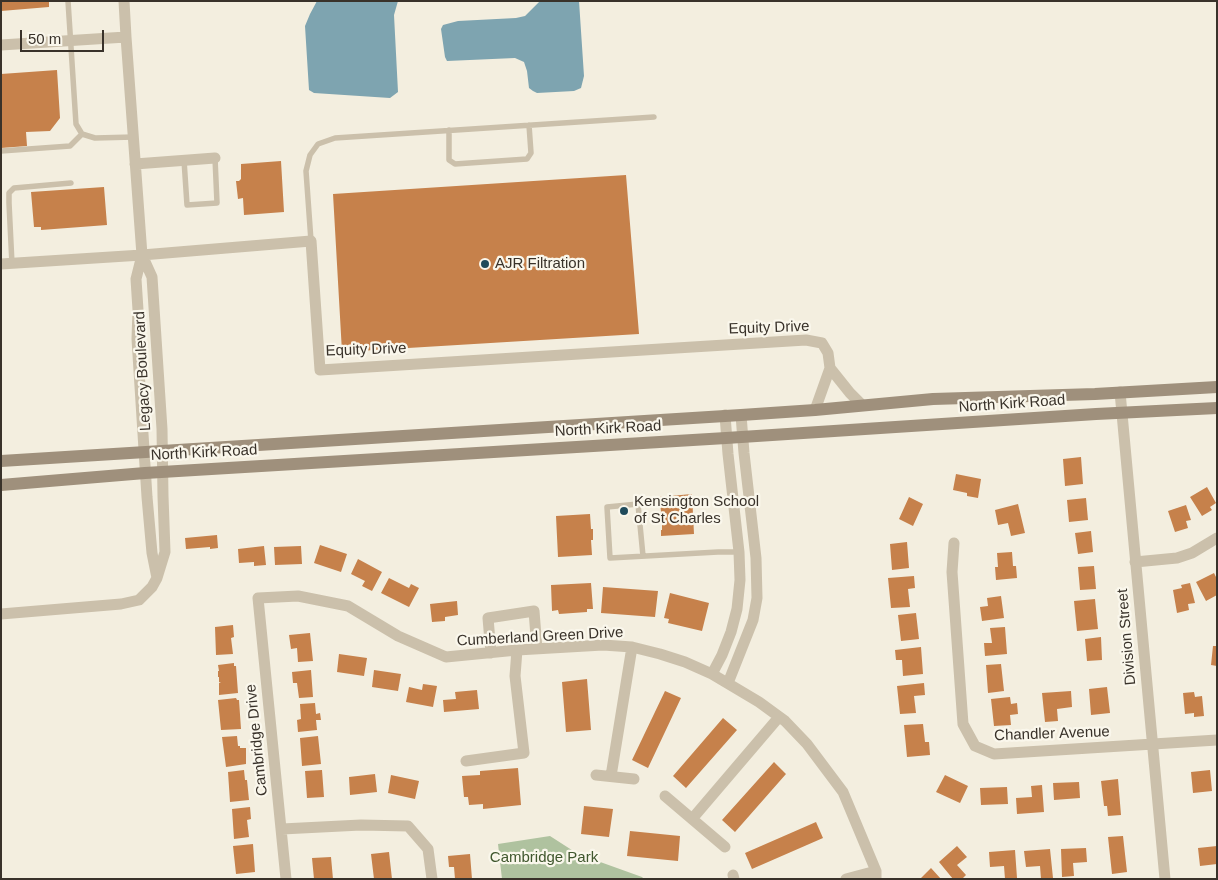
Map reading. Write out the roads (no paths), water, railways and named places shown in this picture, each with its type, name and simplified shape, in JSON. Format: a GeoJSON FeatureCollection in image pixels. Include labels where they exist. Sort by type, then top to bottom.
{"type":"FeatureCollection","features":[{"type":"Feature","properties":{"kind":"main road","name":"North Kirk Road"},"geometry":{"type":"LineString","coordinates":[[1,461],[741,415],[934,399],[1217,387]]}},
{"type":"Feature","properties":{"kind":"main road","name":"North Kirk Road"},"geometry":{"type":"LineString","coordinates":[[1,485],[145,473],[1217,408]]}},
{"type":"Feature","properties":{"kind":"street","name":"Legacy Boulevard"},"geometry":{"type":"LineString","coordinates":[[124,1],[142,255],[136,280],[137,339],[145,473],[152,552],[157,578]]}},
{"type":"Feature","properties":{"kind":"street"},"geometry":{"type":"LineString","coordinates":[[1,45],[126,36]]}},
{"type":"Feature","properties":{"kind":"street"},"geometry":{"type":"LineString","coordinates":[[135,164],[214,158]]}},
{"type":"Feature","properties":{"kind":"street"},"geometry":{"type":"LineString","coordinates":[[6,264],[311,241]]}},
{"type":"Feature","properties":{"kind":"street","name":"Equity Drive"},"geometry":{"type":"LineString","coordinates":[[311,241],[320,370],[806,340],[822,343],[828,352],[830,368],[862,405]]}},
{"type":"Feature","properties":{"kind":"street","name":"Legacy Boulevard"},"geometry":{"type":"LineString","coordinates":[[1,614],[121,604],[139,600],[152,587],[157,578],[165,552],[162,429],[152,277],[142,255]]}},
{"type":"Feature","properties":{"kind":"street"},"geometry":{"type":"LineString","coordinates":[[814,410],[830,368]]}},
{"type":"Feature","properties":{"kind":"street","name":"Division Street"},"geometry":{"type":"LineString","coordinates":[[1120,392],[1166,879]]}},
{"type":"Feature","properties":{"kind":"street"},"geometry":{"type":"LineString","coordinates":[[712,674],[731,632],[737,609],[740,580],[739,552],[725,415]]}},
{"type":"Feature","properties":{"kind":"street"},"geometry":{"type":"LineString","coordinates":[[728,683],[753,620],[757,598],[756,558],[741,415]]}},
{"type":"Feature","properties":{"kind":"street"},"geometry":{"type":"LineString","coordinates":[[1136,562],[1177,558],[1192,553],[1217,538]]}},
{"type":"Feature","properties":{"kind":"street","name":"Chandler Avenue"},"geometry":{"type":"LineString","coordinates":[[954,543],[952,572],[963,724],[975,746],[994,754],[1217,740]]}},
{"type":"Feature","properties":{"kind":"street","name":"Cumberland Green Drive"},"geometry":{"type":"LineString","coordinates":[[258,598],[298,596],[348,606],[398,636],[446,657],[517,650],[603,646],[632,647],[686,662],[712,674],[759,702],[785,721],[806,744],[843,792],[876,875]]}},
{"type":"Feature","properties":{"kind":"street","name":"Cambridge Drive"},"geometry":{"type":"LineString","coordinates":[[258,598],[286,879]]}},
{"type":"Feature","properties":{"kind":"street"},"geometry":{"type":"LineString","coordinates":[[491,653],[488,618],[534,611],[536,649]]}},
{"type":"Feature","properties":{"kind":"street"},"geometry":{"type":"LineString","coordinates":[[611,776],[632,647]]}},
{"type":"Feature","properties":{"kind":"street"},"geometry":{"type":"LineString","coordinates":[[466,761],[524,753],[515,676],[517,650]]}},
{"type":"Feature","properties":{"kind":"street"},"geometry":{"type":"LineString","coordinates":[[692,818],[779,717]]}},
{"type":"Feature","properties":{"kind":"street"},"geometry":{"type":"LineString","coordinates":[[596,775],[634,779]]}},
{"type":"Feature","properties":{"kind":"street"},"geometry":{"type":"LineString","coordinates":[[665,796],[725,847]]}},
{"type":"Feature","properties":{"kind":"street"},"geometry":{"type":"LineString","coordinates":[[282,829],[361,825],[408,826],[428,849],[432,879]]}},
{"type":"Feature","properties":{"kind":"street"},"geometry":{"type":"LineString","coordinates":[[846,879],[876,875]]}},
{"type":"Feature","properties":{"kind":"lane"},"geometry":{"type":"LineString","coordinates":[[68,1],[76,124],[82,134],[95,138],[134,137]]}},
{"type":"Feature","properties":{"kind":"lane"},"geometry":{"type":"LineString","coordinates":[[311,241],[306,172],[310,155],[318,144],[335,138],[654,117]]}},
{"type":"Feature","properties":{"kind":"lane"},"geometry":{"type":"LineString","coordinates":[[449,130],[449,160],[455,164],[527,159],[530,152],[529,125]]}},
{"type":"Feature","properties":{"kind":"lane"},"geometry":{"type":"LineString","coordinates":[[1,151],[70,146],[82,134]]}},
{"type":"Feature","properties":{"kind":"lane"},"geometry":{"type":"LineString","coordinates":[[184,160],[187,205],[217,203],[214,158]]}},
{"type":"Feature","properties":{"kind":"lane"},"geometry":{"type":"LineString","coordinates":[[6,264],[9,193],[14,188],[72,183]]}},
{"type":"Feature","properties":{"kind":"lane"},"geometry":{"type":"LineString","coordinates":[[643,556],[638,504],[607,507],[610,558],[739,552]]}},
{"type":"Feature","properties":{"kind":"water"},"geometry":{"type":"Polygon","coordinates":[[[317,1],[398,1],[394,15],[398,92],[390,98],[314,93],[309,90],[305,26],[317,1]]]}},
{"type":"Feature","properties":{"kind":"water"},"geometry":{"type":"Polygon","coordinates":[[[540,1],[579,1],[584,76],[581,88],[574,91],[537,93],[529,88],[524,62],[515,58],[447,61],[441,29],[443,25],[458,21],[525,16],[540,1]]]}},
{"type":"Feature","properties":{"kind":"place","name":"AJR Filtration"},"geometry":{"type":"Point","coordinates":[485,264]}},
{"type":"Feature","properties":{"kind":"place","name":"Kensington School of St Charles"},"geometry":{"type":"Point","coordinates":[624,511]}},
{"type":"Feature","properties":{"kind":"park label","name":"Cambridge Park"},"geometry":{"type":"Point","coordinates":[544,858]}}]}
